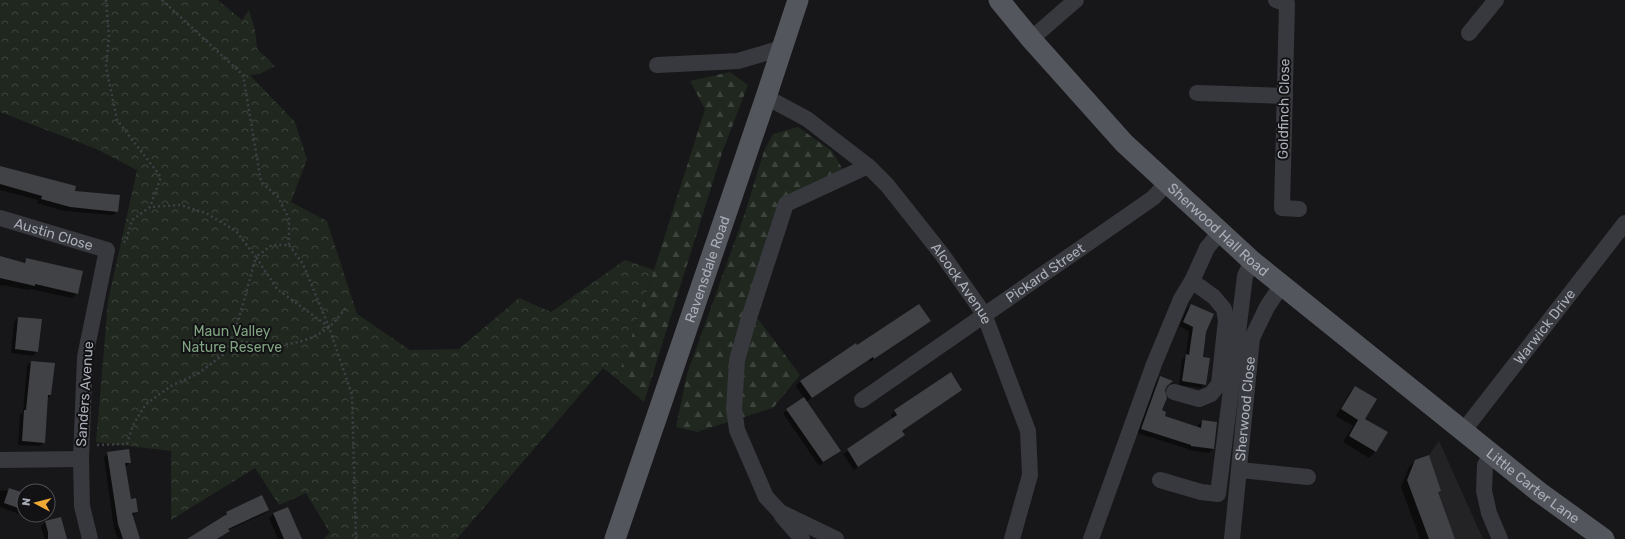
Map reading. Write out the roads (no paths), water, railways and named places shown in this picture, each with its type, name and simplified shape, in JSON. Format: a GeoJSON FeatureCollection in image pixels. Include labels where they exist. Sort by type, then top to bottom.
{"type":"FeatureCollection","features":[{"type":"Feature","properties":{"kind":"main road","name":"Ravensdale Road"},"geometry":{"type":"LineString","coordinates":[[615,539],[798,0]]}},
{"type":"Feature","properties":{"kind":"main road","name":"Sherwood Hall Road"},"geometry":{"type":"LineString","coordinates":[[999,0],[1031,39],[1124,143],[1166,184],[1281,286],[1357,344],[1464,430]]}},
{"type":"Feature","properties":{"kind":"main road","name":"Little Carter Lane"},"geometry":{"type":"LineString","coordinates":[[1464,430],[1539,492],[1604,539]]}},
{"type":"Feature","properties":{"kind":"street"},"geometry":{"type":"LineString","coordinates":[[1031,39],[1076,0]]}},
{"type":"Feature","properties":{"kind":"street","name":"Goldfinch Close"},"geometry":{"type":"LineString","coordinates":[[1276,0],[1287,4],[1282,208],[1298,209]]}},
{"type":"Feature","properties":{"kind":"street"},"geometry":{"type":"LineString","coordinates":[[1469,33],[1496,0]]}},
{"type":"Feature","properties":{"kind":"street"},"geometry":{"type":"LineString","coordinates":[[657,65],[738,61],[782,48]]}},
{"type":"Feature","properties":{"kind":"street"},"geometry":{"type":"LineString","coordinates":[[1197,93],[1285,96]]}},
{"type":"Feature","properties":{"kind":"street","name":"Alcock Avenue"},"geometry":{"type":"LineString","coordinates":[[766,97],[807,119],[868,166],[887,185],[921,228],[984,314],[1028,431],[1030,475],[1012,539]]}},
{"type":"Feature","properties":{"kind":"street"},"geometry":{"type":"LineString","coordinates":[[802,539],[766,497],[737,430],[734,409],[737,360],[786,204],[868,166]]}},
{"type":"Feature","properties":{"kind":"street","name":"Pickard Street"},"geometry":{"type":"LineString","coordinates":[[862,400],[1153,198],[1166,184]]}},
{"type":"Feature","properties":{"kind":"street","name":"Austin Close"},"geometry":{"type":"LineString","coordinates":[[0,218],[107,250]]}},
{"type":"Feature","properties":{"kind":"street","name":"Warwick Drive"},"geometry":{"type":"LineString","coordinates":[[1464,430],[1625,223]]}},
{"type":"Feature","properties":{"kind":"street"},"geometry":{"type":"LineString","coordinates":[[1091,539],[1154,364],[1180,299],[1192,281],[1207,248],[1220,232]]}},
{"type":"Feature","properties":{"kind":"street","name":"Sanders Avenue"},"geometry":{"type":"LineString","coordinates":[[90,539],[82,506],[81,452],[84,357],[107,250]]}},
{"type":"Feature","properties":{"kind":"street"},"geometry":{"type":"LineString","coordinates":[[1160,480],[1201,492],[1218,494],[1245,276],[1252,261]]}},
{"type":"Feature","properties":{"kind":"street"},"geometry":{"type":"LineString","coordinates":[[1174,392],[1199,399],[1211,394],[1219,384],[1226,320],[1224,309],[1214,297],[1192,281]]}},
{"type":"Feature","properties":{"kind":"street","name":"Sherwood Close"},"geometry":{"type":"LineString","coordinates":[[1232,539],[1252,338],[1267,307],[1281,286]]}},
{"type":"Feature","properties":{"kind":"street"},"geometry":{"type":"LineString","coordinates":[[0,460],[81,452]]}},
{"type":"Feature","properties":{"kind":"street"},"geometry":{"type":"LineString","coordinates":[[1492,454],[1485,465],[1484,491],[1489,513],[1500,539]]}},
{"type":"Feature","properties":{"kind":"street"},"geometry":{"type":"LineString","coordinates":[[1240,470],[1308,477]]}},
{"type":"Feature","properties":{"kind":"street"},"geometry":{"type":"LineString","coordinates":[[780,512],[836,539]]}},
{"type":"Feature","properties":{"kind":"park label","name":"Maun Valley Nature Reserve"},"geometry":{"type":"Point","coordinates":[232,340]}}]}
